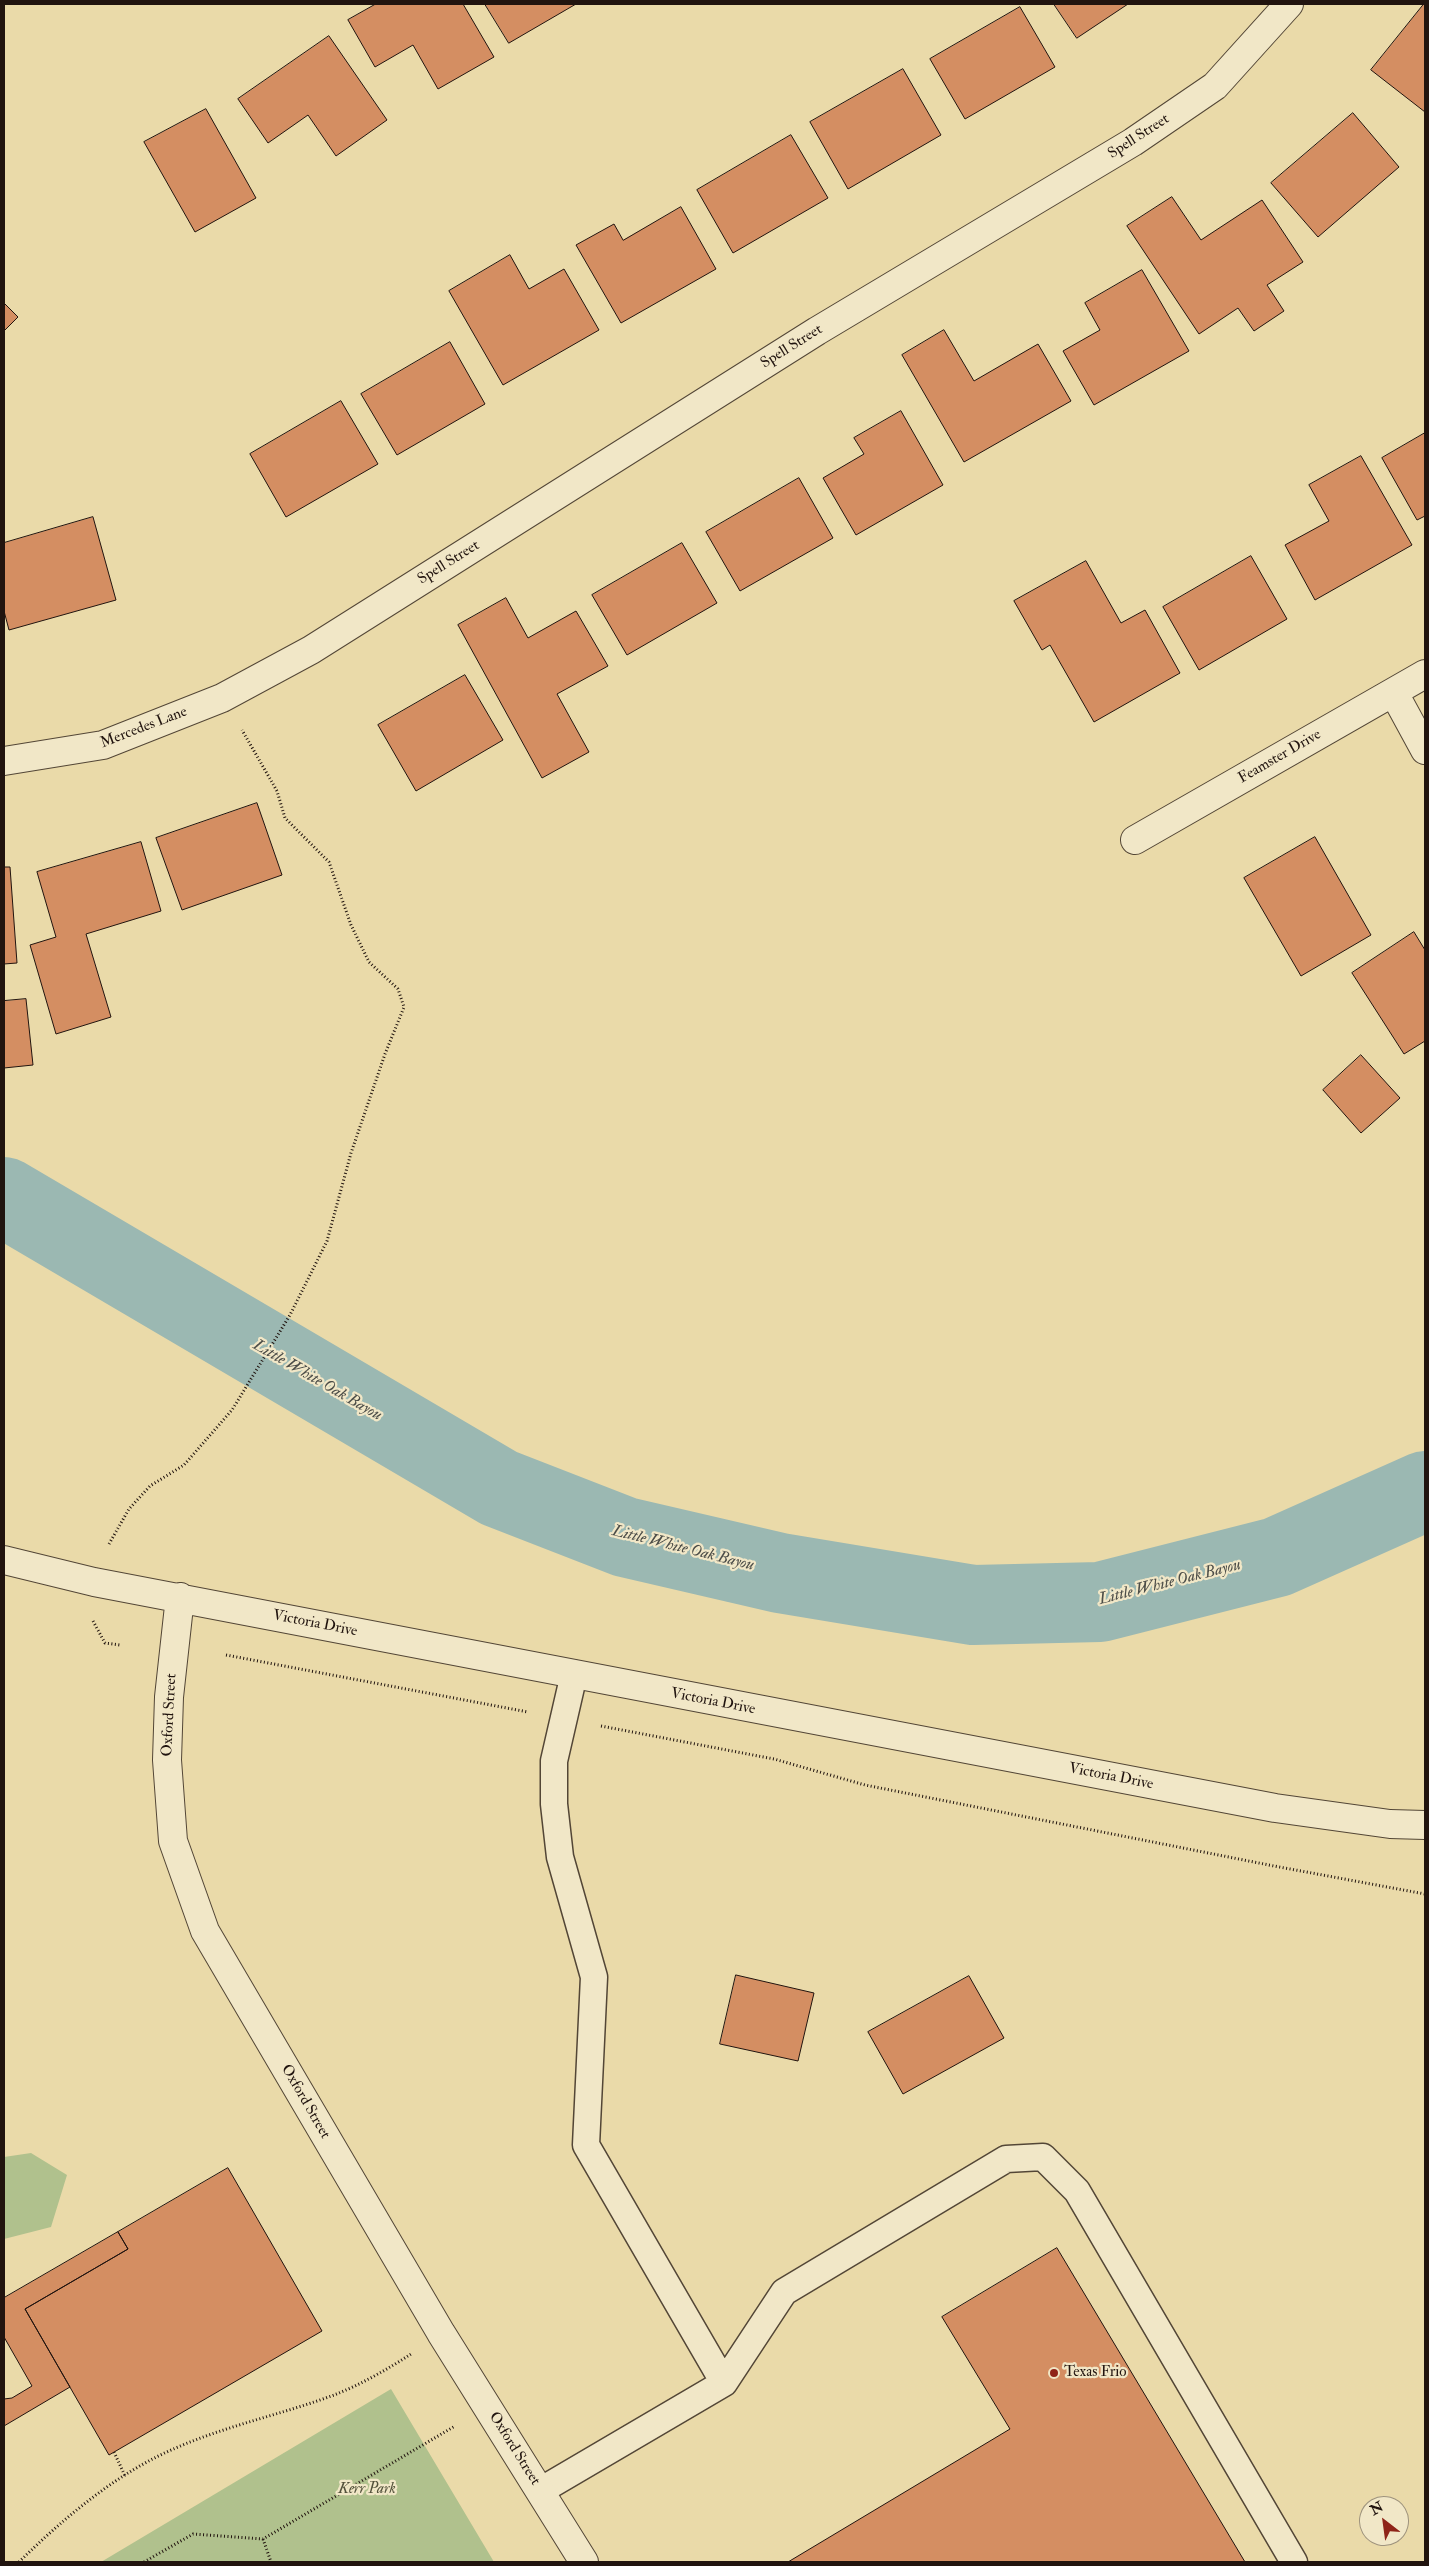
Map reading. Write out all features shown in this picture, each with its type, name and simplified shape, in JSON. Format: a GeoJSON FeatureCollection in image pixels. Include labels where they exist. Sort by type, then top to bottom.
{"type":"FeatureCollection","features":[{"type":"Feature","properties":{"kind":"street","name":"Spell Street"},"geometry":{"type":"LineString","coordinates":[[276,668],[311,650],[816,331],[1134,142],[1215,86],[1289,4]]}},
{"type":"Feature","properties":{"kind":"street","name":"Mercedes Lane"},"geometry":{"type":"LineString","coordinates":[[4,761],[103,745],[230,693],[276,668]]}},
{"type":"Feature","properties":{"kind":"street","name":"Feamster Drive"},"geometry":{"type":"LineString","coordinates":[[1135,840],[1425,674]]}},
{"type":"Feature","properties":{"kind":"street"},"geometry":{"type":"LineString","coordinates":[[1394,693],[1425,750]]}},
{"type":"Feature","properties":{"kind":"street","name":"Victoria Drive"},"geometry":{"type":"LineString","coordinates":[[4,1560],[94,1582],[1274,1808],[1390,1824],[1425,1825]]}},
{"type":"Feature","properties":{"kind":"street","name":"Oxford Street"},"geometry":{"type":"LineString","coordinates":[[180,1597],[169,1696],[167,1760],[173,1841],[202,1922],[441,2333],[584,2562]]}},
{"type":"Feature","properties":{"kind":"lane"},"geometry":{"type":"LineString","coordinates":[[574,1674],[554,1761],[554,1804],[560,1857],[594,1978],[586,2145],[724,2382]]}},
{"type":"Feature","properties":{"kind":"lane"},"geometry":{"type":"LineString","coordinates":[[540,2491],[724,2382],[784,2292],[1006,2159],[1043,2157],[1077,2191],[1294,2562]]}},
{"type":"Feature","properties":{"kind":"path"},"geometry":{"type":"LineString","coordinates":[[109,1544],[129,1509],[150,1486],[184,1465],[232,1410],[290,1314],[328,1241],[351,1153],[404,1007],[398,989],[369,962],[351,925],[329,862],[285,818],[276,791],[252,746],[230,693]]}},
{"type":"Feature","properties":{"kind":"path"},"geometry":{"type":"LineString","coordinates":[[92,1619],[105,1643],[120,1645]]}},
{"type":"Feature","properties":{"kind":"path"},"geometry":{"type":"LineString","coordinates":[[226,1656],[774,1759],[866,1785],[1425,1894]]}},
{"type":"Feature","properties":{"kind":"path"},"geometry":{"type":"LineString","coordinates":[[19,2562],[58,2523],[125,2476],[177,2447],[246,2422],[335,2395],[396,2364],[441,2333]]}},
{"type":"Feature","properties":{"kind":"path"},"geometry":{"type":"LineString","coordinates":[[144,2562],[193,2534],[263,2539],[487,2407]]}},
{"type":"Feature","properties":{"kind":"path"},"geometry":{"type":"LineString","coordinates":[[114,2452],[125,2476]]}},
{"type":"Feature","properties":{"kind":"path"},"geometry":{"type":"LineString","coordinates":[[263,2539],[271,2562]]}},
{"type":"Feature","properties":{"kind":"green space"},"geometry":{"type":"Polygon","coordinates":[[[31,2153],[67,2175],[51,2227],[4,2239],[4,2157],[31,2153]]]}},
{"type":"Feature","properties":{"kind":"green space","name":"Kerr Park"},"geometry":{"type":"Polygon","coordinates":[[[391,2389],[494,2562],[101,2562],[391,2389]]]}},
{"type":"Feature","properties":{"kind":"building"},"geometry":{"type":"Polygon","coordinates":[[[376,4],[463,4],[494,57],[438,89],[413,45],[375,67],[348,20],[376,4]]]}},
{"type":"Feature","properties":{"kind":"building"},"geometry":{"type":"Polygon","coordinates":[[[485,4],[576,4],[509,43],[485,4]]]}},
{"type":"Feature","properties":{"kind":"building"},"geometry":{"type":"Polygon","coordinates":[[[1054,4],[1128,4],[1077,38],[1054,4]]]}},
{"type":"Feature","properties":{"kind":"building"},"geometry":{"type":"Polygon","coordinates":[[[1425,4],[1425,112],[1371,70],[1425,4]]]}},
{"type":"Feature","properties":{"kind":"building"},"geometry":{"type":"Polygon","coordinates":[[[1020,7],[1055,67],[965,119],[930,59],[1020,7]]]}},
{"type":"Feature","properties":{"kind":"building"},"geometry":{"type":"Polygon","coordinates":[[[329,36],[387,120],[336,156],[308,115],[268,143],[238,99],[329,36]]]}},
{"type":"Feature","properties":{"kind":"building"},"geometry":{"type":"Polygon","coordinates":[[[903,69],[941,135],[848,189],[810,122],[903,69]]]}},
{"type":"Feature","properties":{"kind":"building"},"geometry":{"type":"Polygon","coordinates":[[[206,109],[256,198],[195,232],[144,142],[206,109]]]}},
{"type":"Feature","properties":{"kind":"building"},"geometry":{"type":"Polygon","coordinates":[[[1353,113],[1399,167],[1318,237],[1271,183],[1353,113]]]}},
{"type":"Feature","properties":{"kind":"building"},"geometry":{"type":"Polygon","coordinates":[[[791,135],[828,198],[733,253],[697,190],[791,135]]]}},
{"type":"Feature","properties":{"kind":"building"},"geometry":{"type":"Polygon","coordinates":[[[1172,197],[1201,240],[1262,200],[1303,262],[1267,285],[1284,311],[1254,331],[1238,308],[1199,334],[1127,226],[1172,197]]]}},
{"type":"Feature","properties":{"kind":"building"},"geometry":{"type":"Polygon","coordinates":[[[681,207],[716,269],[621,323],[576,245],[614,224],[623,240],[681,207]]]}},
{"type":"Feature","properties":{"kind":"building"},"geometry":{"type":"Polygon","coordinates":[[[510,255],[529,289],[564,269],[599,330],[503,385],[449,291],[510,255]]]}},
{"type":"Feature","properties":{"kind":"building"},"geometry":{"type":"Polygon","coordinates":[[[1142,270],[1189,351],[1094,405],[1063,351],[1100,330],[1085,303],[1142,270]]]}},
{"type":"Feature","properties":{"kind":"building"},"geometry":{"type":"Polygon","coordinates":[[[4,303],[18,317],[4,331],[4,303]]]}},
{"type":"Feature","properties":{"kind":"building"},"geometry":{"type":"Polygon","coordinates":[[[944,330],[974,381],[1038,344],[1071,401],[964,462],[902,355],[944,330]]]}},
{"type":"Feature","properties":{"kind":"building"},"geometry":{"type":"Polygon","coordinates":[[[450,342],[485,404],[397,455],[361,394],[450,342]]]}},
{"type":"Feature","properties":{"kind":"building"},"geometry":{"type":"Polygon","coordinates":[[[341,401],[378,464],[286,517],[250,454],[341,401]]]}},
{"type":"Feature","properties":{"kind":"building"},"geometry":{"type":"Polygon","coordinates":[[[901,411],[943,485],[856,535],[823,478],[864,454],[854,438],[901,411]]]}},
{"type":"Feature","properties":{"kind":"building"},"geometry":{"type":"Polygon","coordinates":[[[1425,433],[1425,516],[1417,520],[1382,458],[1425,433]]]}},
{"type":"Feature","properties":{"kind":"building"},"geometry":{"type":"Polygon","coordinates":[[[1361,456],[1412,545],[1315,600],[1285,545],[1329,521],[1309,485],[1361,456]]]}},
{"type":"Feature","properties":{"kind":"building"},"geometry":{"type":"Polygon","coordinates":[[[799,478],[833,538],[740,591],[706,532],[799,478]]]}},
{"type":"Feature","properties":{"kind":"building"},"geometry":{"type":"Polygon","coordinates":[[[93,517],[116,600],[9,630],[4,611],[4,543],[93,517]]]}},
{"type":"Feature","properties":{"kind":"building"},"geometry":{"type":"Polygon","coordinates":[[[682,543],[717,603],[627,655],[592,595],[682,543]]]}},
{"type":"Feature","properties":{"kind":"building"},"geometry":{"type":"Polygon","coordinates":[[[1251,556],[1287,619],[1199,670],[1163,607],[1251,556]]]}},
{"type":"Feature","properties":{"kind":"building"},"geometry":{"type":"Polygon","coordinates":[[[1086,561],[1121,623],[1145,610],[1180,673],[1094,722],[1050,645],[1042,650],[1014,601],[1086,561]]]}},
{"type":"Feature","properties":{"kind":"building"},"geometry":{"type":"Polygon","coordinates":[[[506,598],[528,638],[576,611],[608,666],[557,694],[589,752],[542,778],[458,625],[506,598]]]}},
{"type":"Feature","properties":{"kind":"building"},"geometry":{"type":"Polygon","coordinates":[[[465,675],[503,740],[416,791],[378,725],[465,675]]]}},
{"type":"Feature","properties":{"kind":"building"},"geometry":{"type":"Polygon","coordinates":[[[257,803],[282,875],[182,910],[156,838],[257,803]]]}},
{"type":"Feature","properties":{"kind":"building"},"geometry":{"type":"Polygon","coordinates":[[[1315,837],[1371,935],[1301,976],[1244,878],[1315,837]]]}},
{"type":"Feature","properties":{"kind":"building"},"geometry":{"type":"Polygon","coordinates":[[[141,842],[161,911],[86,934],[111,1017],[56,1034],[30,945],[56,937],[37,872],[141,842]]]}},
{"type":"Feature","properties":{"kind":"building"},"geometry":{"type":"Polygon","coordinates":[[[4,867],[10,867],[17,963],[4,964],[4,867]]]}},
{"type":"Feature","properties":{"kind":"building"},"geometry":{"type":"Polygon","coordinates":[[[1414,932],[1425,950],[1425,1041],[1404,1054],[1352,973],[1414,932]]]}},
{"type":"Feature","properties":{"kind":"building"},"geometry":{"type":"Polygon","coordinates":[[[26,999],[33,1065],[4,1068],[4,1001],[26,999]]]}},
{"type":"Feature","properties":{"kind":"building"},"geometry":{"type":"Polygon","coordinates":[[[1361,1055],[1400,1098],[1361,1133],[1323,1090],[1361,1055]]]}},
{"type":"Feature","properties":{"kind":"building"},"geometry":{"type":"Polygon","coordinates":[[[736,1975],[814,1993],[798,2061],[720,2044],[736,1975]]]}},
{"type":"Feature","properties":{"kind":"building"},"geometry":{"type":"Polygon","coordinates":[[[969,1976],[1004,2038],[903,2094],[868,2032],[969,1976]]]}},
{"type":"Feature","properties":{"kind":"building"},"geometry":{"type":"Polygon","coordinates":[[[228,2168],[322,2331],[109,2455],[25,2309],[128,2249],[118,2232],[228,2168]]]}},
{"type":"Feature","properties":{"kind":"building"},"geometry":{"type":"Polygon","coordinates":[[[118,2232],[128,2249],[25,2309],[70,2387],[4,2426],[4,2399],[12,2398],[32,2386],[4,2337],[4,2298],[118,2232]]]}},
{"type":"Feature","properties":{"kind":"building","name":"Texas Frio"},"geometry":{"type":"Polygon","coordinates":[[[1057,2248],[1245,2562],[788,2562],[1010,2429],[942,2317],[1057,2248]]]}},
{"type":"Feature","properties":{"kind":"waterway","name":"Little White Oak Bayou"},"geometry":{"type":"LineString","coordinates":[[4,1197],[499,1488],[625,1537],[780,1573],[973,1605],[1100,1602],[1277,1557],[1425,1491]]}},
{"type":"Feature","properties":{"kind":"place","name":"Texas Frio"},"geometry":{"type":"Point","coordinates":[1054,2373]}}]}
